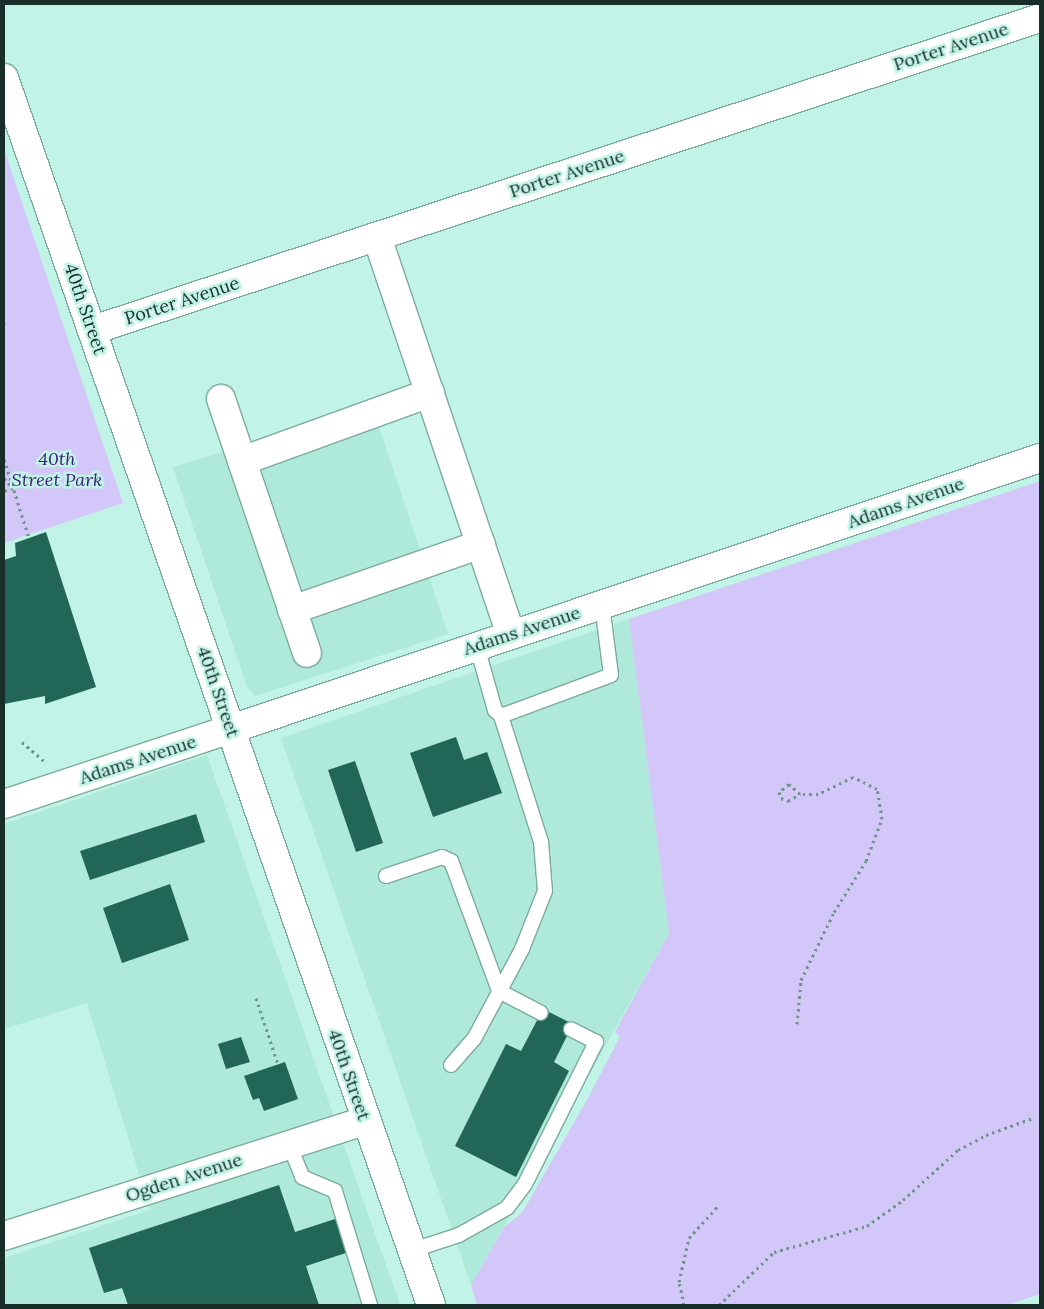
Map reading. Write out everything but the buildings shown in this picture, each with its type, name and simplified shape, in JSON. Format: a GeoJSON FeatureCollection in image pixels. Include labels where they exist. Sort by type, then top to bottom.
{"type":"FeatureCollection","features":[{"type":"Feature","properties":{"kind":"street","name":"Porter Avenue"},"geometry":{"type":"LineString","coordinates":[[93,330],[1040,18]]}},
{"type":"Feature","properties":{"kind":"street","name":"40th Street"},"geometry":{"type":"LineString","coordinates":[[4,78],[93,330],[365,1121],[413,1250],[431,1305]]}},
{"type":"Feature","properties":{"kind":"street"},"geometry":{"type":"LineString","coordinates":[[377,236],[511,635]]}},
{"type":"Feature","properties":{"kind":"street"},"geometry":{"type":"LineString","coordinates":[[242,461],[430,393]]}},
{"type":"Feature","properties":{"kind":"street"},"geometry":{"type":"LineString","coordinates":[[221,399],[307,653]]}},
{"type":"Feature","properties":{"kind":"street","name":"Adams Avenue"},"geometry":{"type":"LineString","coordinates":[[4,804],[1040,458]]}},
{"type":"Feature","properties":{"kind":"street"},"geometry":{"type":"LineString","coordinates":[[292,610],[480,544]]}},
{"type":"Feature","properties":{"kind":"street","name":"Ogden Avenue"},"geometry":{"type":"LineString","coordinates":[[4,1236],[365,1121]]}},
{"type":"Feature","properties":{"kind":"lane"},"geometry":{"type":"LineString","coordinates":[[501,716],[611,676],[602,605]]}},
{"type":"Feature","properties":{"kind":"lane"},"geometry":{"type":"LineString","coordinates":[[451,1065],[474,1039],[499,992],[545,891],[541,842],[501,716],[495,710],[477,647]]}},
{"type":"Feature","properties":{"kind":"lane"},"geometry":{"type":"LineString","coordinates":[[386,876],[442,857],[451,861],[499,992],[540,1013]]}},
{"type":"Feature","properties":{"kind":"lane"},"geometry":{"type":"LineString","coordinates":[[413,1250],[460,1234],[507,1208],[525,1184],[596,1042],[571,1029]]}},
{"type":"Feature","properties":{"kind":"lane"},"geometry":{"type":"LineString","coordinates":[[289,1144],[302,1177],[335,1190],[370,1305]]}},
{"type":"Feature","properties":{"kind":"path"},"geometry":{"type":"LineString","coordinates":[[4,459],[29,538]]}},
{"type":"Feature","properties":{"kind":"path"},"geometry":{"type":"LineString","coordinates":[[4,478],[13,488]]}},
{"type":"Feature","properties":{"kind":"path"},"geometry":{"type":"LineString","coordinates":[[4,491],[13,488]]}},
{"type":"Feature","properties":{"kind":"path"},"geometry":{"type":"LineString","coordinates":[[797,1024],[801,980],[834,912],[870,852],[882,819],[881,797],[868,782],[853,777],[818,794],[800,794],[788,801],[781,798],[779,792],[789,784],[800,794]]}},
{"type":"Feature","properties":{"kind":"path"},"geometry":{"type":"LineString","coordinates":[[256,998],[278,1064]]}},
{"type":"Feature","properties":{"kind":"path"},"geometry":{"type":"LineString","coordinates":[[719,1305],[774,1252],[867,1226],[902,1200],[958,1150],[986,1134],[1033,1118]]}},
{"type":"Feature","properties":{"kind":"path"},"geometry":{"type":"LineString","coordinates":[[684,1305],[679,1282],[689,1238],[717,1207]]}},
{"type":"Feature","properties":{"kind":"shaded area"},"geometry":{"type":"Polygon","coordinates":[[[372,406],[448,634],[255,696],[247,687],[173,467],[372,406]]]}},
{"type":"Feature","properties":{"kind":"shaded area"},"geometry":{"type":"Polygon","coordinates":[[[629,619],[669,933],[471,1285],[281,738],[629,619]]]}},
{"type":"Feature","properties":{"kind":"shaded area"},"geometry":{"type":"Polygon","coordinates":[[[207,755],[400,1305],[4,1305],[4,1258],[150,1210],[87,1003],[4,1029],[4,824],[207,755]]]}},
{"type":"Feature","properties":{"kind":"green space","name":"40th Street Park"},"geometry":{"type":"Polygon","coordinates":[[[4,149],[123,503],[4,543],[4,149]]]}},
{"type":"Feature","properties":{"kind":"green space"},"geometry":{"type":"Polygon","coordinates":[[[1040,481],[1040,1294],[1007,1305],[477,1305],[471,1285],[504,1227],[522,1213],[588,1098],[620,1037],[615,1032],[669,933],[629,619],[1040,481]]]}}]}
